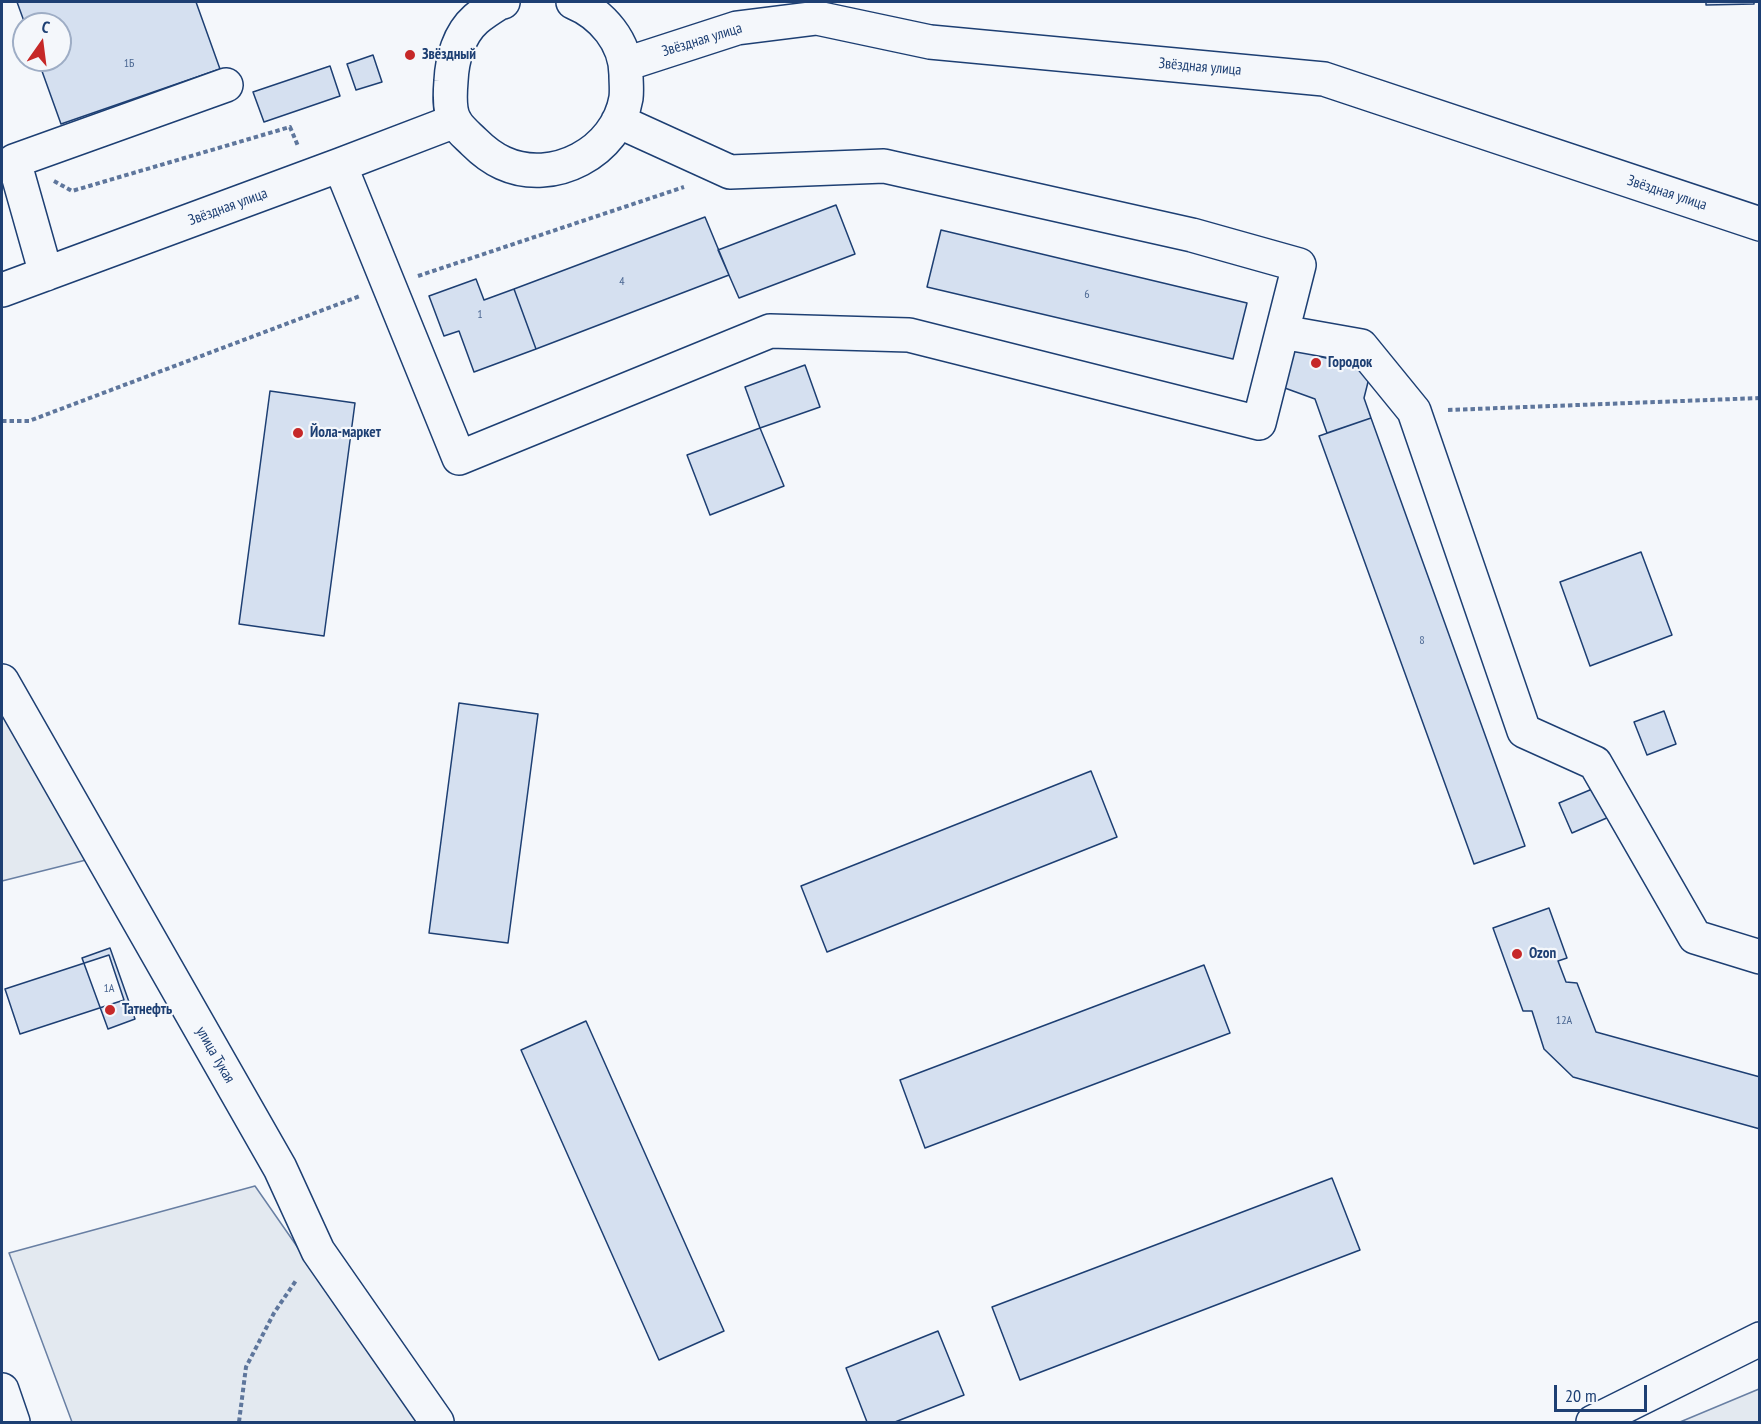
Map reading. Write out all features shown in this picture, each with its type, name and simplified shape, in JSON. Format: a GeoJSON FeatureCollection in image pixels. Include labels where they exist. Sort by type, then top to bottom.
{"type":"FeatureCollection","features":[{"type":"Feature","properties":{"kind":"street"},"geometry":{"type":"LineString","coordinates":[[503,2],[498,3],[475,21],[459,43],[452,68],[450,96],[455,121],[483,151],[503,163],[521,169],[541,171],[561,168],[584,159],[606,140],[618,121],[626,97],[626,64],[618,42],[604,22],[586,7],[573,2]]}},
{"type":"Feature","properties":{"kind":"street","name":"Звёздная улица"},"geometry":{"type":"LineString","coordinates":[[626,64],[737,28],[817,18],[930,42],[1324,79],[1760,224]]}},
{"type":"Feature","properties":{"kind":"street"},"geometry":{"type":"LineString","coordinates":[[46,274],[14,160],[226,85]]}},
{"type":"Feature","properties":{"kind":"street","name":"Звёздная улица"},"geometry":{"type":"LineString","coordinates":[[2,290],[455,121]]}},
{"type":"Feature","properties":{"kind":"street"},"geometry":{"type":"LineString","coordinates":[[340,165],[459,458],[770,331],[909,335],[1259,423],[1299,265],[1192,235],[884,166],[730,172],[618,121]]}},
{"type":"Feature","properties":{"kind":"street"},"geometry":{"type":"LineString","coordinates":[[1282,332],[1361,346],[1414,411],[1524,731],[1594,763],[1695,937],[1760,957]]}},
{"type":"Feature","properties":{"kind":"street","name":"улица Тукая"},"geometry":{"type":"LineString","coordinates":[[2,681],[280,1168],[318,1251],[437,1422]]}},
{"type":"Feature","properties":{"kind":"street"},"geometry":{"type":"LineString","coordinates":[[1593,1422],[1760,1339]]}},
{"type":"Feature","properties":{"kind":"street"},"geometry":{"type":"LineString","coordinates":[[2,1390],[13,1422]]}},
{"type":"Feature","properties":{"kind":"path"},"geometry":{"type":"LineString","coordinates":[[72,191],[290,127]]}},
{"type":"Feature","properties":{"kind":"path"},"geometry":{"type":"LineString","coordinates":[[1414,411],[1760,398]]}},
{"type":"Feature","properties":{"kind":"path"},"geometry":{"type":"LineString","coordinates":[[239,1422],[246,1367],[274,1313],[318,1251]]}},
{"type":"Feature","properties":{"kind":"shaded area"},"geometry":{"type":"Polygon","coordinates":[[[2,714],[90,859],[2,881],[2,714]]]}},
{"type":"Feature","properties":{"kind":"shaded area"},"geometry":{"type":"Polygon","coordinates":[[[255,1186],[419,1422],[72,1422],[9,1253],[255,1186]]]}},
{"type":"Feature","properties":{"kind":"shaded area"},"geometry":{"type":"Polygon","coordinates":[[[1759,1389],[1759,1422],[1680,1422],[1759,1389]]]}},
{"type":"Feature","properties":{"kind":"building"},"geometry":{"type":"Polygon","coordinates":[[[17,2],[196,2],[220,69],[61,124],[42,72],[72,72],[72,12],[21,12],[17,2]]]}},
{"type":"Feature","properties":{"kind":"building"},"geometry":{"type":"Polygon","coordinates":[[[1706,2],[1754,2],[1754,4],[1706,5],[1706,2]]]}},
{"type":"Feature","properties":{"kind":"building"},"geometry":{"type":"Polygon","coordinates":[[[373,55],[382,82],[356,90],[347,64],[373,55]]]}},
{"type":"Feature","properties":{"kind":"building"},"geometry":{"type":"Polygon","coordinates":[[[330,66],[340,96],[264,122],[253,92],[330,66]]]}},
{"type":"Feature","properties":{"kind":"building"},"geometry":{"type":"Polygon","coordinates":[[[836,205],[855,254],[739,298],[718,250],[836,205]]]}},
{"type":"Feature","properties":{"kind":"building"},"geometry":{"type":"Polygon","coordinates":[[[705,217],[729,275],[536,349],[514,289],[705,217]]]}},
{"type":"Feature","properties":{"kind":"building"},"geometry":{"type":"Polygon","coordinates":[[[941,230],[1247,303],[1233,359],[927,287],[941,230]]]}},
{"type":"Feature","properties":{"kind":"building"},"geometry":{"type":"Polygon","coordinates":[[[476,279],[484,300],[514,289],[536,349],[474,372],[459,331],[444,336],[429,296],[476,279]]]}},
{"type":"Feature","properties":{"kind":"building"},"geometry":{"type":"Polygon","coordinates":[[[1292,349],[1371,370],[1364,398],[1371,418],[1327,433],[1315,399],[1282,387],[1292,349]]]}},
{"type":"Feature","properties":{"kind":"building"},"geometry":{"type":"Polygon","coordinates":[[[805,365],[820,407],[760,428],[745,387],[805,365]]]}},
{"type":"Feature","properties":{"kind":"building"},"geometry":{"type":"Polygon","coordinates":[[[270,391],[355,403],[324,636],[239,624],[270,391]]]}},
{"type":"Feature","properties":{"kind":"building"},"geometry":{"type":"Polygon","coordinates":[[[1371,418],[1525,846],[1474,864],[1319,436],[1371,418]]]}},
{"type":"Feature","properties":{"kind":"building"},"geometry":{"type":"Polygon","coordinates":[[[760,428],[784,486],[710,515],[687,455],[760,428]]]}},
{"type":"Feature","properties":{"kind":"building"},"geometry":{"type":"Polygon","coordinates":[[[1641,552],[1672,635],[1590,666],[1560,582],[1641,552]]]}},
{"type":"Feature","properties":{"kind":"building"},"geometry":{"type":"Polygon","coordinates":[[[459,703],[538,714],[508,943],[429,933],[459,703]]]}},
{"type":"Feature","properties":{"kind":"building"},"geometry":{"type":"Polygon","coordinates":[[[1664,711],[1676,744],[1647,755],[1634,722],[1664,711]]]}},
{"type":"Feature","properties":{"kind":"building"},"geometry":{"type":"Polygon","coordinates":[[[1091,771],[1117,837],[827,952],[801,886],[1091,771]]]}},
{"type":"Feature","properties":{"kind":"building"},"geometry":{"type":"Polygon","coordinates":[[[1597,787],[1609,817],[1572,833],[1559,803],[1597,787]]]}},
{"type":"Feature","properties":{"kind":"building"},"geometry":{"type":"Polygon","coordinates":[[[1549,908],[1567,958],[1558,961],[1566,982],[1577,983],[1596,1032],[1760,1077],[1760,1129],[1573,1077],[1544,1049],[1532,1011],[1523,1011],[1493,928],[1549,908]]]}},
{"type":"Feature","properties":{"kind":"building"},"geometry":{"type":"Polygon","coordinates":[[[110,948],[135,1019],[108,1029],[82,958],[110,948]]]}},
{"type":"Feature","properties":{"kind":"building"},"geometry":{"type":"Polygon","coordinates":[[[109,955],[124,1000],[20,1034],[5,989],[109,955]]]}},
{"type":"Feature","properties":{"kind":"building"},"geometry":{"type":"Polygon","coordinates":[[[1204,965],[1230,1033],[925,1148],[900,1080],[1204,965]]]}},
{"type":"Feature","properties":{"kind":"building"},"geometry":{"type":"Polygon","coordinates":[[[586,1021],[724,1331],[659,1360],[521,1050],[586,1021]]]}},
{"type":"Feature","properties":{"kind":"building"},"geometry":{"type":"Polygon","coordinates":[[[1332,1178],[1360,1250],[1020,1380],[992,1307],[1332,1178]]]}},
{"type":"Feature","properties":{"kind":"building"},"geometry":{"type":"Polygon","coordinates":[[[938,1331],[964,1395],[895,1422],[867,1422],[846,1368],[938,1331]]]}},
{"type":"Feature","properties":{"kind":"place","name":"Звёздный"},"geometry":{"type":"Point","coordinates":[410,55]}},
{"type":"Feature","properties":{"kind":"place","name":"Городок"},"geometry":{"type":"Point","coordinates":[1316,363]}},
{"type":"Feature","properties":{"kind":"place","name":"Йола-маркет"},"geometry":{"type":"Point","coordinates":[298,433]}},
{"type":"Feature","properties":{"kind":"place","name":"Ozon"},"geometry":{"type":"Point","coordinates":[1517,954]}},
{"type":"Feature","properties":{"kind":"place","name":"Татнефть"},"geometry":{"type":"Point","coordinates":[110,1010]}}]}
